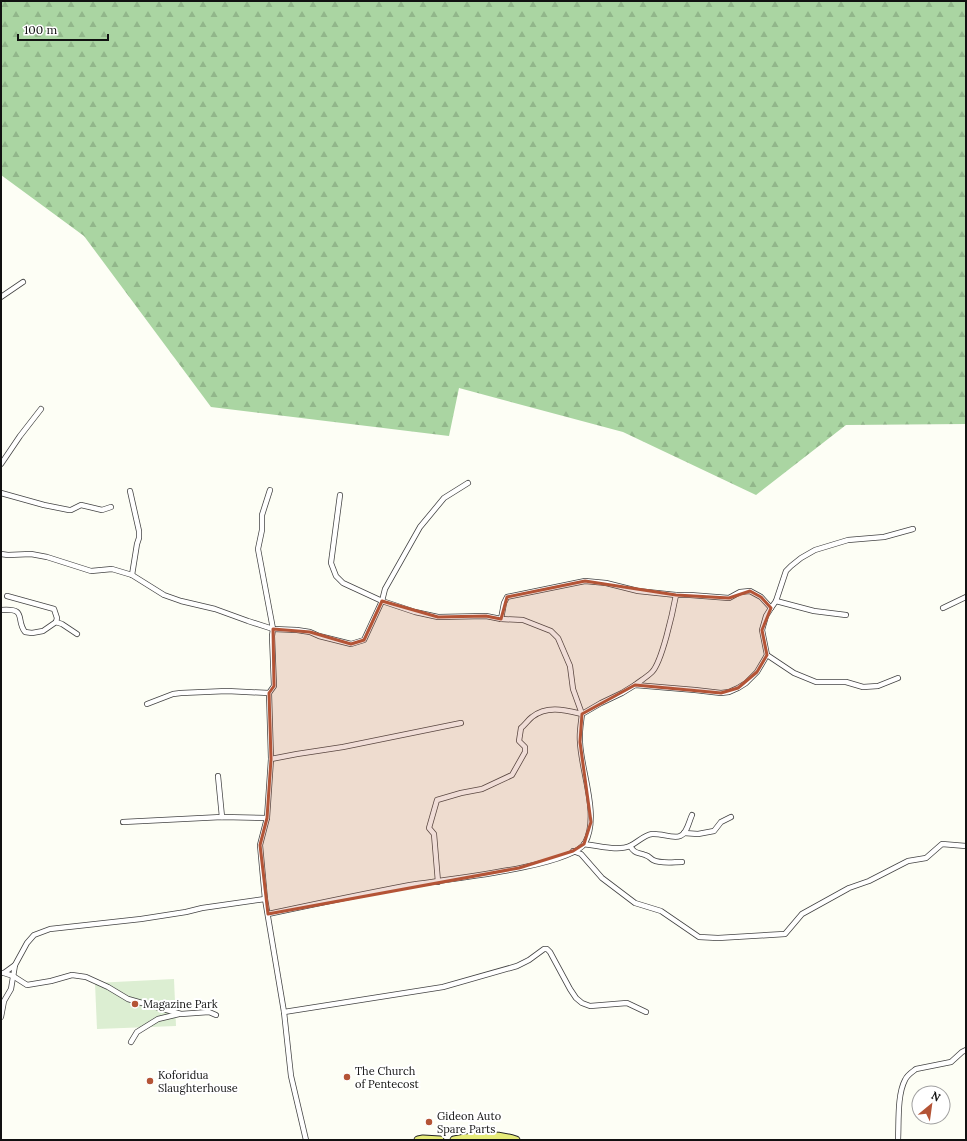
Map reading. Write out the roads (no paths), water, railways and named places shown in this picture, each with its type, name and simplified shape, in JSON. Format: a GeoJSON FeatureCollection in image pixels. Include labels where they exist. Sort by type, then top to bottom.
{"type":"FeatureCollection","features":[{"type":"Feature","properties":{"kind":"main road"},"geometry":{"type":"LineString","coordinates":[[454,1140],[476,1136],[494,1135],[516,1140]]}},
{"type":"Feature","properties":{"kind":"main road"},"geometry":{"type":"LineString","coordinates":[[418,1140],[440,1140]]}},
{"type":"Feature","properties":{"kind":"street"},"geometry":{"type":"LineString","coordinates":[[1,298],[23,282]]}},
{"type":"Feature","properties":{"kind":"street"},"geometry":{"type":"LineString","coordinates":[[1,464],[40,409]]}},
{"type":"Feature","properties":{"kind":"street"},"geometry":{"type":"LineString","coordinates":[[1,554],[39,555],[91,571],[112,569],[132,575],[164,594],[181,601],[215,609],[248,622],[273,629],[310,632],[319,636],[351,644],[364,640],[382,601],[385,589],[420,527],[444,498],[468,484]]}},
{"type":"Feature","properties":{"kind":"street"},"geometry":{"type":"LineString","coordinates":[[270,490],[262,515],[262,530],[258,549],[273,629],[274,686],[269,693],[271,759],[267,818],[260,845],[265,899],[284,1012],[291,1076],[306,1140]]}},
{"type":"Feature","properties":{"kind":"street"},"geometry":{"type":"LineString","coordinates":[[130,491],[140,538],[137,544],[132,575]]}},
{"type":"Feature","properties":{"kind":"street"},"geometry":{"type":"LineString","coordinates":[[1,493],[44,505],[69,510],[81,505],[102,510],[111,507]]}},
{"type":"Feature","properties":{"kind":"street"},"geometry":{"type":"LineString","coordinates":[[340,495],[331,563],[336,576],[343,583],[382,601],[415,612],[438,617],[486,616],[502,619],[523,620],[544,627],[556,635],[570,666],[573,689],[582,714],[580,742],[590,804],[591,822],[584,844]]}},
{"type":"Feature","properties":{"kind":"street"},"geometry":{"type":"LineString","coordinates":[[635,685],[721,693],[729,692],[738,688],[746,683],[757,672],[767,655],[762,630],[766,616],[776,601],[786,571],[791,566],[810,553],[831,545],[848,540],[884,537],[913,529]]}},
{"type":"Feature","properties":{"kind":"street"},"geometry":{"type":"LineString","coordinates":[[502,619],[504,603],[507,597],[585,581],[606,583],[638,591],[676,595],[729,598],[740,592],[750,591],[761,597],[770,608]]}},
{"type":"Feature","properties":{"kind":"street"},"geometry":{"type":"LineString","coordinates":[[438,882],[434,834],[429,828],[437,800],[482,789],[512,775],[525,752],[525,747],[518,742],[521,728],[526,725],[532,717],[552,709],[564,709],[582,714],[622,693],[635,685],[652,671],[656,666],[663,647],[676,595]]}},
{"type":"Feature","properties":{"kind":"street"},"geometry":{"type":"LineString","coordinates":[[7,596],[54,609],[57,618],[56,622]]}},
{"type":"Feature","properties":{"kind":"street"},"geometry":{"type":"LineString","coordinates":[[943,608],[966,597]]}},
{"type":"Feature","properties":{"kind":"street"},"geometry":{"type":"LineString","coordinates":[[776,601],[814,611],[846,615]]}},
{"type":"Feature","properties":{"kind":"street"},"geometry":{"type":"LineString","coordinates":[[1,610],[16,611],[20,616],[22,629],[25,632],[32,633],[43,631],[56,622]]}},
{"type":"Feature","properties":{"kind":"street"},"geometry":{"type":"LineString","coordinates":[[56,622],[62,624],[77,634]]}},
{"type":"Feature","properties":{"kind":"street"},"geometry":{"type":"LineString","coordinates":[[767,655],[794,673],[816,682],[846,682],[863,686],[878,686],[898,678]]}},
{"type":"Feature","properties":{"kind":"street"},"geometry":{"type":"LineString","coordinates":[[147,704],[173,694],[181,693],[227,691],[269,693]]}},
{"type":"Feature","properties":{"kind":"street"},"geometry":{"type":"LineString","coordinates":[[271,759],[344,747],[460,723]]}},
{"type":"Feature","properties":{"kind":"street"},"geometry":{"type":"LineString","coordinates":[[218,776],[222,817]]}},
{"type":"Feature","properties":{"kind":"street"},"geometry":{"type":"LineString","coordinates":[[268,914],[412,885],[519,868],[553,859],[573,851],[584,844],[625,848],[652,834],[676,837],[681,836],[684,833],[692,815]]}},
{"type":"Feature","properties":{"kind":"street"},"geometry":{"type":"LineString","coordinates":[[123,822],[222,817],[267,818]]}},
{"type":"Feature","properties":{"kind":"street"},"geometry":{"type":"LineString","coordinates":[[684,833],[698,834],[714,831],[721,822],[731,817]]}},
{"type":"Feature","properties":{"kind":"street"},"geometry":{"type":"LineString","coordinates":[[573,851],[581,854],[602,878],[635,903],[661,911],[699,937],[718,938],[785,934],[802,914],[849,888],[869,881],[908,861],[926,858],[942,844],[966,846]]}},
{"type":"Feature","properties":{"kind":"street"},"geometry":{"type":"LineString","coordinates":[[630,846],[634,851],[655,861],[682,862]]}},
{"type":"Feature","properties":{"kind":"street"},"geometry":{"type":"LineString","coordinates":[[1,1017],[4,1001],[11,989],[15,964],[27,943],[34,935],[50,929],[141,919],[265,899]]}},
{"type":"Feature","properties":{"kind":"street"},"geometry":{"type":"LineString","coordinates":[[284,1012],[443,987],[517,966],[529,960],[544,949],[547,949],[550,952],[570,989],[576,998],[582,1003],[590,1006],[627,1003],[646,1012]]}},
{"type":"Feature","properties":{"kind":"street"},"geometry":{"type":"LineString","coordinates":[[3,973],[15,964]]}},
{"type":"Feature","properties":{"kind":"street"},"geometry":{"type":"LineString","coordinates":[[3,973],[13,976],[27,984],[51,981],[72,974],[86,977],[108,987],[128,999],[181,1014]]}},
{"type":"Feature","properties":{"kind":"street"},"geometry":{"type":"LineString","coordinates":[[132,1042],[137,1032],[158,1019],[181,1014],[208,1012],[216,1015]]}},
{"type":"Feature","properties":{"kind":"street"},"geometry":{"type":"LineString","coordinates":[[898,1140],[901,1090],[905,1079],[916,1069],[951,1062],[966,1050]]}},
{"type":"Feature","properties":{"kind":"place","name":"Magazine Park"},"geometry":{"type":"Point","coordinates":[135,1004]}},
{"type":"Feature","properties":{"kind":"place","name":"The Church of Pentecost"},"geometry":{"type":"Point","coordinates":[347,1077]}},
{"type":"Feature","properties":{"kind":"place","name":"Koforidua Slaughterhouse"},"geometry":{"type":"Point","coordinates":[150,1081]}},
{"type":"Feature","properties":{"kind":"place","name":"Gideon Auto Spare Parts"},"geometry":{"type":"Point","coordinates":[429,1122]}}]}
